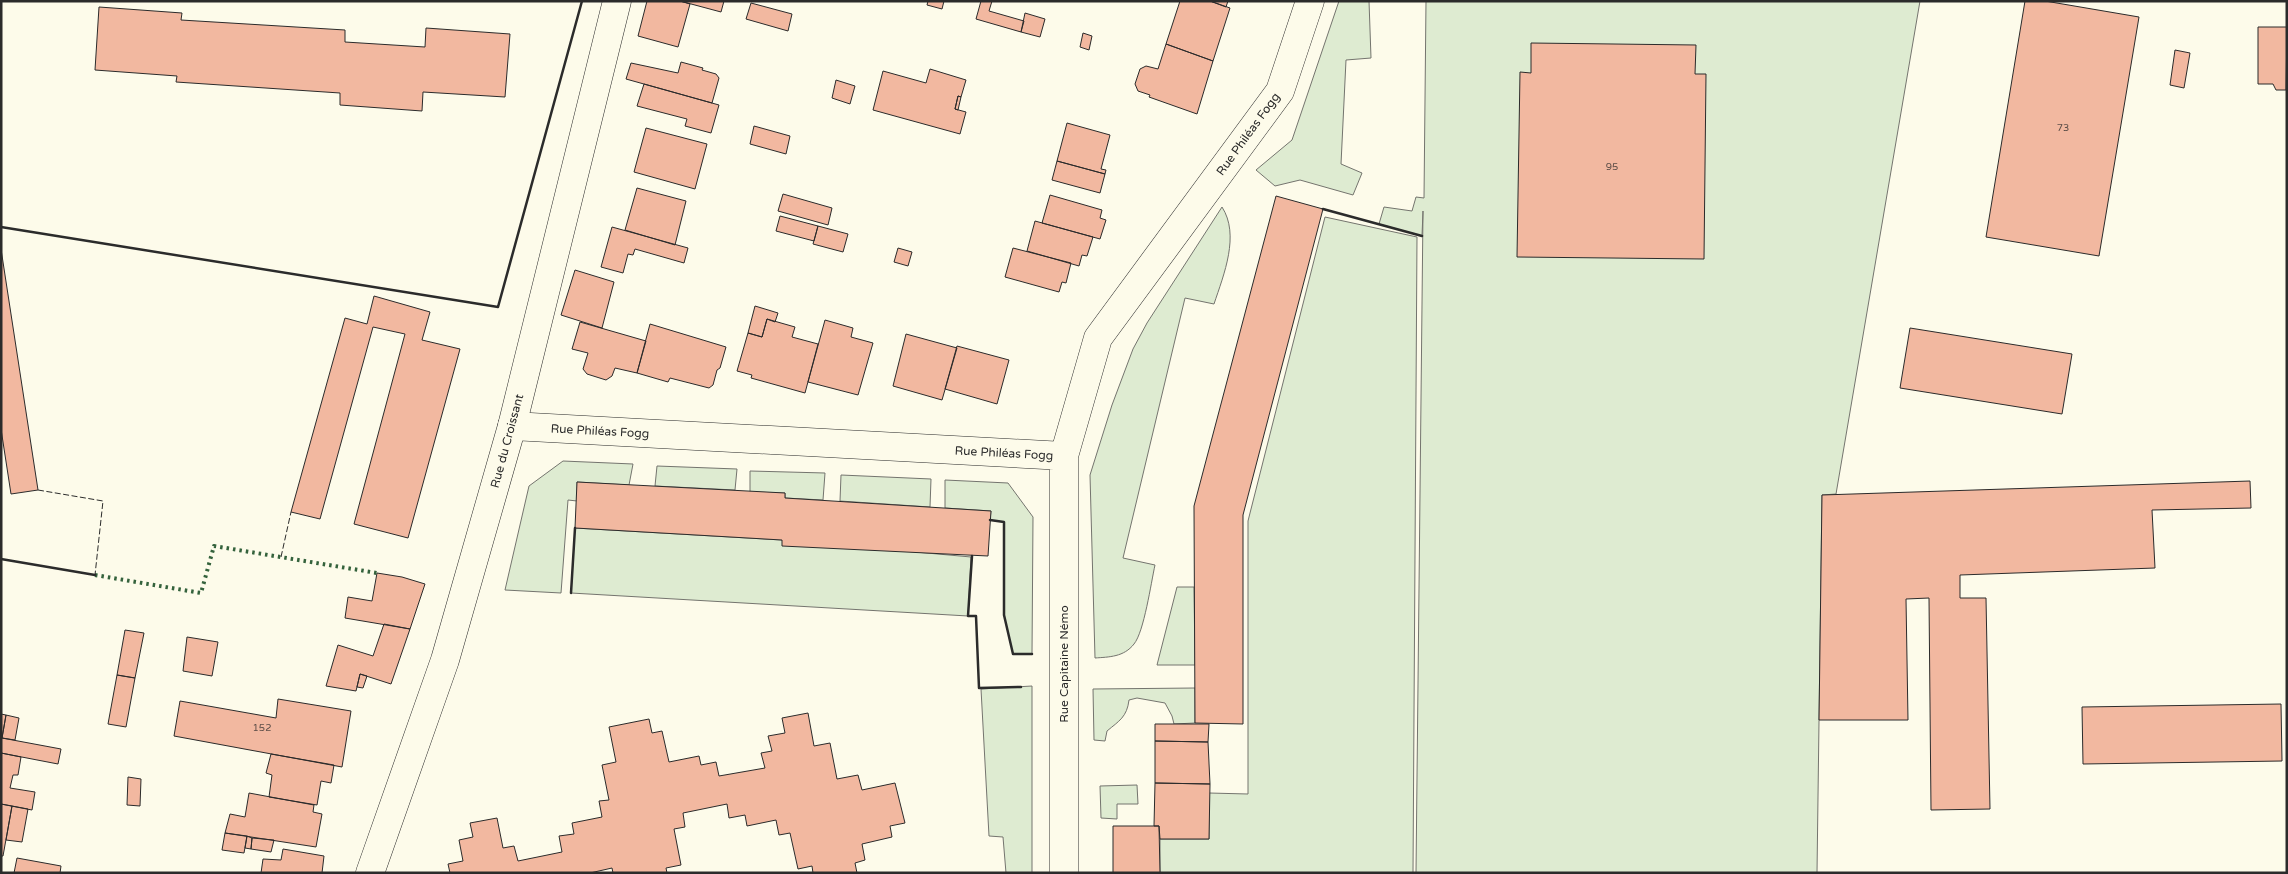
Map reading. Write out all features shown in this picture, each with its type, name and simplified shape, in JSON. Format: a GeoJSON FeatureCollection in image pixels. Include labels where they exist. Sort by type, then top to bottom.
{"type":"FeatureCollection","features":[{"type":"Feature","properties":{"kind":"street","name":"Rue du Croissant"},"geometry":{"type":"LineString","coordinates":[[370,873],[445,660],[512,426],[617,1]]}},
{"type":"Feature","properties":{"kind":"street","name":"Rue Philéas Fogg"},"geometry":{"type":"LineString","coordinates":[[512,426],[1064,456],[1098,338],[1280,91],[1310,1]]}},
{"type":"Feature","properties":{"kind":"street","name":"Rue Capitaine Némo"},"geometry":{"type":"LineString","coordinates":[[1064,456],[1064,873]]}},
{"type":"Feature","properties":{"kind":"green space"},"geometry":{"type":"Polygon","coordinates":[[[1339,1],[1369,1],[1371,58],[1346,60],[1341,164],[1362,173],[1353,195],[1300,180],[1275,186],[1256,170],[1292,140],[1339,1]]]}},
{"type":"Feature","properties":{"kind":"green space"},"geometry":{"type":"Polygon","coordinates":[[[1426,1],[1920,1],[1836,494],[1822,495],[1817,873],[1416,873],[1423,211],[1422,236],[1379,224],[1384,207],[1412,211],[1416,197],[1424,198],[1426,1]]]}},
{"type":"Feature","properties":{"kind":"green space"},"geometry":{"type":"Polygon","coordinates":[[[1222,207],[1230,230],[1226,268],[1214,304],[1185,298],[1123,558],[1155,565],[1141,629],[1138,638],[1126,652],[1116,656],[1095,658],[1090,475],[1112,405],[1133,349],[1147,323],[1222,207]]]}},
{"type":"Feature","properties":{"kind":"green space"},"geometry":{"type":"Polygon","coordinates":[[[1325,217],[1417,237],[1413,873],[1160,873],[1160,839],[1209,839],[1209,793],[1248,794],[1248,521],[1325,217]]]}},
{"type":"Feature","properties":{"kind":"green space"},"geometry":{"type":"Polygon","coordinates":[[[563,461],[633,464],[629,485],[577,482],[577,501],[568,500],[561,593],[505,590],[529,486],[563,461]]]}},
{"type":"Feature","properties":{"kind":"green space"},"geometry":{"type":"Polygon","coordinates":[[[657,466],[737,469],[735,490],[655,486],[657,466]]]}},
{"type":"Feature","properties":{"kind":"green space"},"geometry":{"type":"Polygon","coordinates":[[[750,471],[825,473],[823,500],[785,498],[785,493],[750,492],[750,471]]]}},
{"type":"Feature","properties":{"kind":"green space"},"geometry":{"type":"Polygon","coordinates":[[[841,475],[931,479],[930,507],[840,501],[841,475]]]}},
{"type":"Feature","properties":{"kind":"green space"},"geometry":{"type":"Polygon","coordinates":[[[945,480],[1008,483],[1033,517],[1032,654],[1013,654],[1004,615],[1004,522],[990,520],[991,511],[945,508],[945,480]]]}},
{"type":"Feature","properties":{"kind":"green space"},"geometry":{"type":"Polygon","coordinates":[[[575,528],[782,540],[971,557],[968,616],[571,593],[575,528]]]}},
{"type":"Feature","properties":{"kind":"green space"},"geometry":{"type":"Polygon","coordinates":[[[1177,587],[1194,587],[1195,665],[1157,665],[1177,587]]]}},
{"type":"Feature","properties":{"kind":"green space"},"geometry":{"type":"Polygon","coordinates":[[[1032,686],[1032,873],[1006,873],[1003,837],[989,836],[981,689],[1032,686]]]}},
{"type":"Feature","properties":{"kind":"green space"},"geometry":{"type":"Polygon","coordinates":[[[1195,688],[1195,723],[1174,724],[1165,703],[1137,698],[1129,700],[1124,715],[1107,731],[1105,741],[1094,740],[1093,689],[1195,688]]]}},
{"type":"Feature","properties":{"kind":"green space"},"geometry":{"type":"Polygon","coordinates":[[[1137,785],[1138,804],[1117,804],[1117,819],[1101,818],[1100,786],[1137,785]]]}},
{"type":"Feature","properties":{"kind":"building"},"geometry":{"type":"Polygon","coordinates":[[[647,1],[680,1],[690,4],[678,47],[638,36],[647,1]]]}},
{"type":"Feature","properties":{"kind":"building"},"geometry":{"type":"Polygon","coordinates":[[[680,1],[724,1],[721,12],[680,1]]]}},
{"type":"Feature","properties":{"kind":"building"},"geometry":{"type":"Polygon","coordinates":[[[928,1],[944,1],[942,9],[927,5],[928,1]]]}},
{"type":"Feature","properties":{"kind":"building"},"geometry":{"type":"Polygon","coordinates":[[[981,1],[992,1],[989,11],[1024,21],[1021,32],[976,19],[981,1]]]}},
{"type":"Feature","properties":{"kind":"building"},"geometry":{"type":"Polygon","coordinates":[[[1180,1],[1210,1],[1230,8],[1213,61],[1166,44],[1180,1]]]}},
{"type":"Feature","properties":{"kind":"building"},"geometry":{"type":"Polygon","coordinates":[[[1210,1],[1228,1],[1226,7],[1210,1]]]}},
{"type":"Feature","properties":{"kind":"building"},"geometry":{"type":"Polygon","coordinates":[[[2025,1],[2045,1],[2139,17],[2099,256],[1986,237],[2025,1]]]}},
{"type":"Feature","properties":{"kind":"building"},"geometry":{"type":"Polygon","coordinates":[[[751,3],[792,14],[788,31],[746,19],[751,3]]]}},
{"type":"Feature","properties":{"kind":"building"},"geometry":{"type":"Polygon","coordinates":[[[99,7],[182,13],[181,20],[345,30],[345,42],[425,47],[426,28],[510,34],[505,97],[423,92],[422,111],[340,105],[340,93],[176,82],[177,76],[95,70],[99,7]]]}},
{"type":"Feature","properties":{"kind":"building"},"geometry":{"type":"Polygon","coordinates":[[[1025,13],[1045,19],[1040,37],[1021,32],[1025,13]]]}},
{"type":"Feature","properties":{"kind":"building"},"geometry":{"type":"Polygon","coordinates":[[[2258,27],[2287,27],[2286,90],[2276,90],[2273,84],[2258,84],[2258,27]]]}},
{"type":"Feature","properties":{"kind":"building"},"geometry":{"type":"Polygon","coordinates":[[[1083,33],[1092,36],[1089,50],[1080,47],[1083,33]]]}},
{"type":"Feature","properties":{"kind":"building"},"geometry":{"type":"Polygon","coordinates":[[[1531,43],[1696,45],[1695,74],[1706,74],[1704,259],[1517,257],[1520,72],[1531,73],[1531,43]]]}},
{"type":"Feature","properties":{"kind":"building"},"geometry":{"type":"Polygon","coordinates":[[[1166,44],[1213,61],[1197,114],[1149,97],[1150,95],[1138,91],[1135,84],[1140,69],[1146,66],[1158,69],[1166,44]]]}},
{"type":"Feature","properties":{"kind":"building"},"geometry":{"type":"Polygon","coordinates":[[[2175,50],[2190,53],[2184,88],[2170,85],[2175,50]]]}},
{"type":"Feature","properties":{"kind":"building"},"geometry":{"type":"Polygon","coordinates":[[[681,62],[716,74],[719,78],[712,103],[626,79],[631,63],[678,73],[681,62]]]}},
{"type":"Feature","properties":{"kind":"building"},"geometry":{"type":"Polygon","coordinates":[[[930,69],[966,80],[961,97],[958,96],[955,109],[966,112],[960,134],[873,110],[883,71],[926,83],[930,69]]]}},
{"type":"Feature","properties":{"kind":"building"},"geometry":{"type":"Polygon","coordinates":[[[836,80],[855,86],[850,104],[832,98],[836,80]]]}},
{"type":"Feature","properties":{"kind":"building"},"geometry":{"type":"Polygon","coordinates":[[[644,84],[719,105],[711,133],[685,126],[687,119],[637,106],[644,84]]]}},
{"type":"Feature","properties":{"kind":"building"},"geometry":{"type":"Polygon","coordinates":[[[958,96],[961,97],[958,110],[955,109],[958,96]]]}},
{"type":"Feature","properties":{"kind":"building"},"geometry":{"type":"Polygon","coordinates":[[[1067,123],[1110,135],[1101,169],[1106,170],[1105,174],[1057,161],[1067,123]]]}},
{"type":"Feature","properties":{"kind":"building"},"geometry":{"type":"Polygon","coordinates":[[[754,126],[790,136],[786,154],[750,144],[754,126]]]}},
{"type":"Feature","properties":{"kind":"building"},"geometry":{"type":"Polygon","coordinates":[[[646,128],[707,144],[695,189],[634,172],[646,128]]]}},
{"type":"Feature","properties":{"kind":"building"},"geometry":{"type":"Polygon","coordinates":[[[1057,161],[1105,174],[1100,193],[1052,180],[1057,161]]]}},
{"type":"Feature","properties":{"kind":"building"},"geometry":{"type":"Polygon","coordinates":[[[637,188],[686,201],[675,245],[625,230],[637,188]]]}},
{"type":"Feature","properties":{"kind":"building"},"geometry":{"type":"Polygon","coordinates":[[[783,194],[832,208],[828,225],[778,211],[783,194]]]}},
{"type":"Feature","properties":{"kind":"building"},"geometry":{"type":"Polygon","coordinates":[[[1050,195],[1102,210],[1100,218],[1106,220],[1100,239],[1042,223],[1050,195]]]}},
{"type":"Feature","properties":{"kind":"building"},"geometry":{"type":"Polygon","coordinates":[[[1276,196],[1323,209],[1243,515],[1243,724],[1195,723],[1194,506],[1276,196]]]}},
{"type":"Feature","properties":{"kind":"building"},"geometry":{"type":"Polygon","coordinates":[[[780,216],[818,226],[814,241],[776,231],[780,216]]]}},
{"type":"Feature","properties":{"kind":"building"},"geometry":{"type":"Polygon","coordinates":[[[1035,221],[1093,237],[1087,256],[1082,255],[1079,266],[1027,251],[1035,221]]]}},
{"type":"Feature","properties":{"kind":"building"},"geometry":{"type":"Polygon","coordinates":[[[818,226],[848,234],[843,252],[813,244],[818,226]]]}},
{"type":"Feature","properties":{"kind":"building"},"geometry":{"type":"Polygon","coordinates":[[[612,227],[688,248],[684,263],[635,249],[633,255],[628,254],[623,273],[601,267],[612,227]]]}},
{"type":"Feature","properties":{"kind":"building"},"geometry":{"type":"Polygon","coordinates":[[[898,248],[912,252],[908,266],[894,262],[898,248]]]}},
{"type":"Feature","properties":{"kind":"building"},"geometry":{"type":"Polygon","coordinates":[[[1013,248],[1071,263],[1066,283],[1062,282],[1059,292],[1005,277],[1013,248]]]}},
{"type":"Feature","properties":{"kind":"building"},"geometry":{"type":"Polygon","coordinates":[[[1,249],[38,490],[11,494],[1,429],[1,249]]]}},
{"type":"Feature","properties":{"kind":"building"},"geometry":{"type":"Polygon","coordinates":[[[575,270],[614,282],[602,328],[561,315],[575,270]]]}},
{"type":"Feature","properties":{"kind":"building"},"geometry":{"type":"Polygon","coordinates":[[[374,296],[430,312],[422,340],[460,349],[408,538],[354,524],[405,334],[373,327],[320,519],[291,512],[345,318],[367,324],[374,296]]]}},
{"type":"Feature","properties":{"kind":"building"},"geometry":{"type":"Polygon","coordinates":[[[755,306],[778,313],[775,322],[767,319],[762,337],[748,333],[755,306]]]}},
{"type":"Feature","properties":{"kind":"building"},"geometry":{"type":"Polygon","coordinates":[[[767,319],[795,327],[792,337],[818,344],[805,393],[751,378],[752,375],[737,371],[748,333],[762,337],[767,319]]]}},
{"type":"Feature","properties":{"kind":"building"},"geometry":{"type":"Polygon","coordinates":[[[825,320],[853,328],[851,337],[873,343],[858,395],[808,382],[825,320]]]}},
{"type":"Feature","properties":{"kind":"building"},"geometry":{"type":"Polygon","coordinates":[[[580,322],[646,341],[637,373],[615,368],[612,376],[606,380],[587,374],[583,369],[588,353],[572,349],[580,322]]]}},
{"type":"Feature","properties":{"kind":"building"},"geometry":{"type":"Polygon","coordinates":[[[650,324],[726,347],[713,385],[709,388],[670,378],[668,382],[637,373],[650,324]]]}},
{"type":"Feature","properties":{"kind":"building"},"geometry":{"type":"Polygon","coordinates":[[[1910,328],[2072,354],[2062,414],[1900,388],[1910,328]]]}},
{"type":"Feature","properties":{"kind":"building"},"geometry":{"type":"Polygon","coordinates":[[[906,334],[957,348],[942,400],[893,386],[906,334]]]}},
{"type":"Feature","properties":{"kind":"building"},"geometry":{"type":"Polygon","coordinates":[[[957,346],[1009,360],[997,404],[945,389],[957,346]]]}},
{"type":"Feature","properties":{"kind":"building"},"geometry":{"type":"Polygon","coordinates":[[[2250,481],[2251,508],[2152,510],[2155,568],[1960,575],[1960,598],[1986,598],[1990,809],[1931,810],[1929,598],[1906,599],[1908,720],[1819,720],[1822,495],[2250,481]]]}},
{"type":"Feature","properties":{"kind":"building"},"geometry":{"type":"Polygon","coordinates":[[[577,482],[785,493],[785,498],[991,511],[988,556],[782,546],[782,540],[575,528],[577,482]]]}},
{"type":"Feature","properties":{"kind":"building"},"geometry":{"type":"Polygon","coordinates":[[[377,573],[402,577],[425,584],[410,629],[345,618],[348,597],[372,601],[377,573]]]}},
{"type":"Feature","properties":{"kind":"building"},"geometry":{"type":"Polygon","coordinates":[[[384,624],[410,629],[391,684],[360,674],[356,691],[326,686],[338,645],[373,656],[384,624]]]}},
{"type":"Feature","properties":{"kind":"building"},"geometry":{"type":"Polygon","coordinates":[[[125,630],[144,633],[135,678],[117,675],[125,630]]]}},
{"type":"Feature","properties":{"kind":"building"},"geometry":{"type":"Polygon","coordinates":[[[187,637],[218,642],[212,676],[183,671],[187,637]]]}},
{"type":"Feature","properties":{"kind":"building"},"geometry":{"type":"Polygon","coordinates":[[[360,674],[367,676],[363,688],[357,687],[360,674]]]}},
{"type":"Feature","properties":{"kind":"building"},"geometry":{"type":"Polygon","coordinates":[[[117,675],[135,678],[126,727],[108,724],[117,675]]]}},
{"type":"Feature","properties":{"kind":"building"},"geometry":{"type":"Polygon","coordinates":[[[278,699],[351,711],[342,767],[174,736],[180,701],[276,718],[278,699]]]}},
{"type":"Feature","properties":{"kind":"building"},"geometry":{"type":"Polygon","coordinates":[[[2281,704],[2282,761],[2083,764],[2082,707],[2281,704]]]}},
{"type":"Feature","properties":{"kind":"building"},"geometry":{"type":"Polygon","coordinates":[[[808,713],[814,746],[830,743],[837,779],[858,775],[862,790],[895,783],[905,823],[890,826],[892,837],[862,844],[865,860],[855,863],[857,873],[813,873],[812,866],[798,869],[790,833],[779,835],[776,820],[747,826],[745,815],[729,818],[727,804],[683,813],[685,827],[674,829],[681,865],[666,868],[667,873],[613,873],[612,868],[590,873],[450,873],[448,864],[463,861],[459,840],[473,837],[470,823],[497,818],[503,848],[514,846],[518,861],[562,852],[559,836],[574,834],[572,823],[602,817],[599,801],[609,800],[602,765],[616,762],[609,727],[649,719],[652,733],[662,731],[669,762],[699,756],[701,765],[716,762],[719,776],[765,768],[761,753],[772,751],[768,736],[785,733],[782,718],[808,713]]]}},
{"type":"Feature","properties":{"kind":"building"},"geometry":{"type":"Polygon","coordinates":[[[1,714],[6,715],[2,738],[61,749],[58,764],[1,753],[1,714]]]}},
{"type":"Feature","properties":{"kind":"building"},"geometry":{"type":"Polygon","coordinates":[[[6,715],[19,718],[15,740],[2,738],[6,715]]]}},
{"type":"Feature","properties":{"kind":"building"},"geometry":{"type":"Polygon","coordinates":[[[1155,724],[1209,724],[1208,742],[1155,741],[1155,724]]]}},
{"type":"Feature","properties":{"kind":"building"},"geometry":{"type":"Polygon","coordinates":[[[1155,741],[1208,742],[1210,784],[1155,783],[1155,741]]]}},
{"type":"Feature","properties":{"kind":"building"},"geometry":{"type":"Polygon","coordinates":[[[1,753],[21,757],[18,775],[13,775],[10,788],[35,792],[32,810],[1,804],[1,753]]]}},
{"type":"Feature","properties":{"kind":"building"},"geometry":{"type":"Polygon","coordinates":[[[271,754],[334,765],[331,783],[321,781],[317,805],[269,797],[272,775],[266,773],[271,754]]]}},
{"type":"Feature","properties":{"kind":"building"},"geometry":{"type":"Polygon","coordinates":[[[128,777],[141,779],[140,806],[127,805],[128,777]]]}},
{"type":"Feature","properties":{"kind":"building"},"geometry":{"type":"Polygon","coordinates":[[[1155,783],[1210,784],[1209,839],[1160,839],[1159,826],[1154,826],[1155,783]]]}},
{"type":"Feature","properties":{"kind":"building"},"geometry":{"type":"Polygon","coordinates":[[[249,793],[314,805],[313,812],[322,814],[316,847],[225,833],[230,814],[245,817],[249,793]]]}},
{"type":"Feature","properties":{"kind":"building"},"geometry":{"type":"Polygon","coordinates":[[[1,804],[12,806],[3,856],[1,856],[1,804]]]}},
{"type":"Feature","properties":{"kind":"building"},"geometry":{"type":"Polygon","coordinates":[[[12,806],[28,809],[22,842],[6,840],[12,806]]]}},
{"type":"Feature","properties":{"kind":"building"},"geometry":{"type":"Polygon","coordinates":[[[1113,826],[1159,826],[1160,873],[1113,873],[1113,826]]]}},
{"type":"Feature","properties":{"kind":"building"},"geometry":{"type":"Polygon","coordinates":[[[225,833],[247,836],[244,853],[222,850],[225,833]]]}},
{"type":"Feature","properties":{"kind":"building"},"geometry":{"type":"Polygon","coordinates":[[[247,836],[252,838],[251,849],[245,848],[247,836]]]}},
{"type":"Feature","properties":{"kind":"building"},"geometry":{"type":"Polygon","coordinates":[[[252,838],[274,840],[271,852],[251,849],[252,838]]]}},
{"type":"Feature","properties":{"kind":"building"},"geometry":{"type":"Polygon","coordinates":[[[283,849],[324,856],[322,873],[261,873],[263,859],[281,860],[283,849]]]}},
{"type":"Feature","properties":{"kind":"building"},"geometry":{"type":"Polygon","coordinates":[[[17,858],[61,866],[60,873],[14,873],[17,858]]]}},
{"type":"Feature","properties":{"kind":"hedge"},"geometry":{"type":"LineString","coordinates":[[95,575],[201,593],[214,546],[377,573]]}},
{"type":"Feature","properties":{"kind":"fence"},"geometry":{"type":"LineString","coordinates":[[38,490],[103,501],[95,575]]}},
{"type":"Feature","properties":{"kind":"fence"},"geometry":{"type":"LineString","coordinates":[[281,557],[291,512]]}},
{"type":"Feature","properties":{"kind":"wall"},"geometry":{"type":"LineString","coordinates":[[1,227],[498,307],[582,1]]}},
{"type":"Feature","properties":{"kind":"wall"},"geometry":{"type":"LineString","coordinates":[[1323,209],[1422,236]]}},
{"type":"Feature","properties":{"kind":"wall"},"geometry":{"type":"LineString","coordinates":[[990,520],[1004,522],[1004,615],[1013,654],[1032,654]]}},
{"type":"Feature","properties":{"kind":"wall"},"geometry":{"type":"LineString","coordinates":[[571,593],[575,528]]}},
{"type":"Feature","properties":{"kind":"wall"},"geometry":{"type":"LineString","coordinates":[[972,556],[968,616],[976,616],[979,688],[1021,687]]}},
{"type":"Feature","properties":{"kind":"wall"},"geometry":{"type":"LineString","coordinates":[[1,559],[95,575]]}}]}
